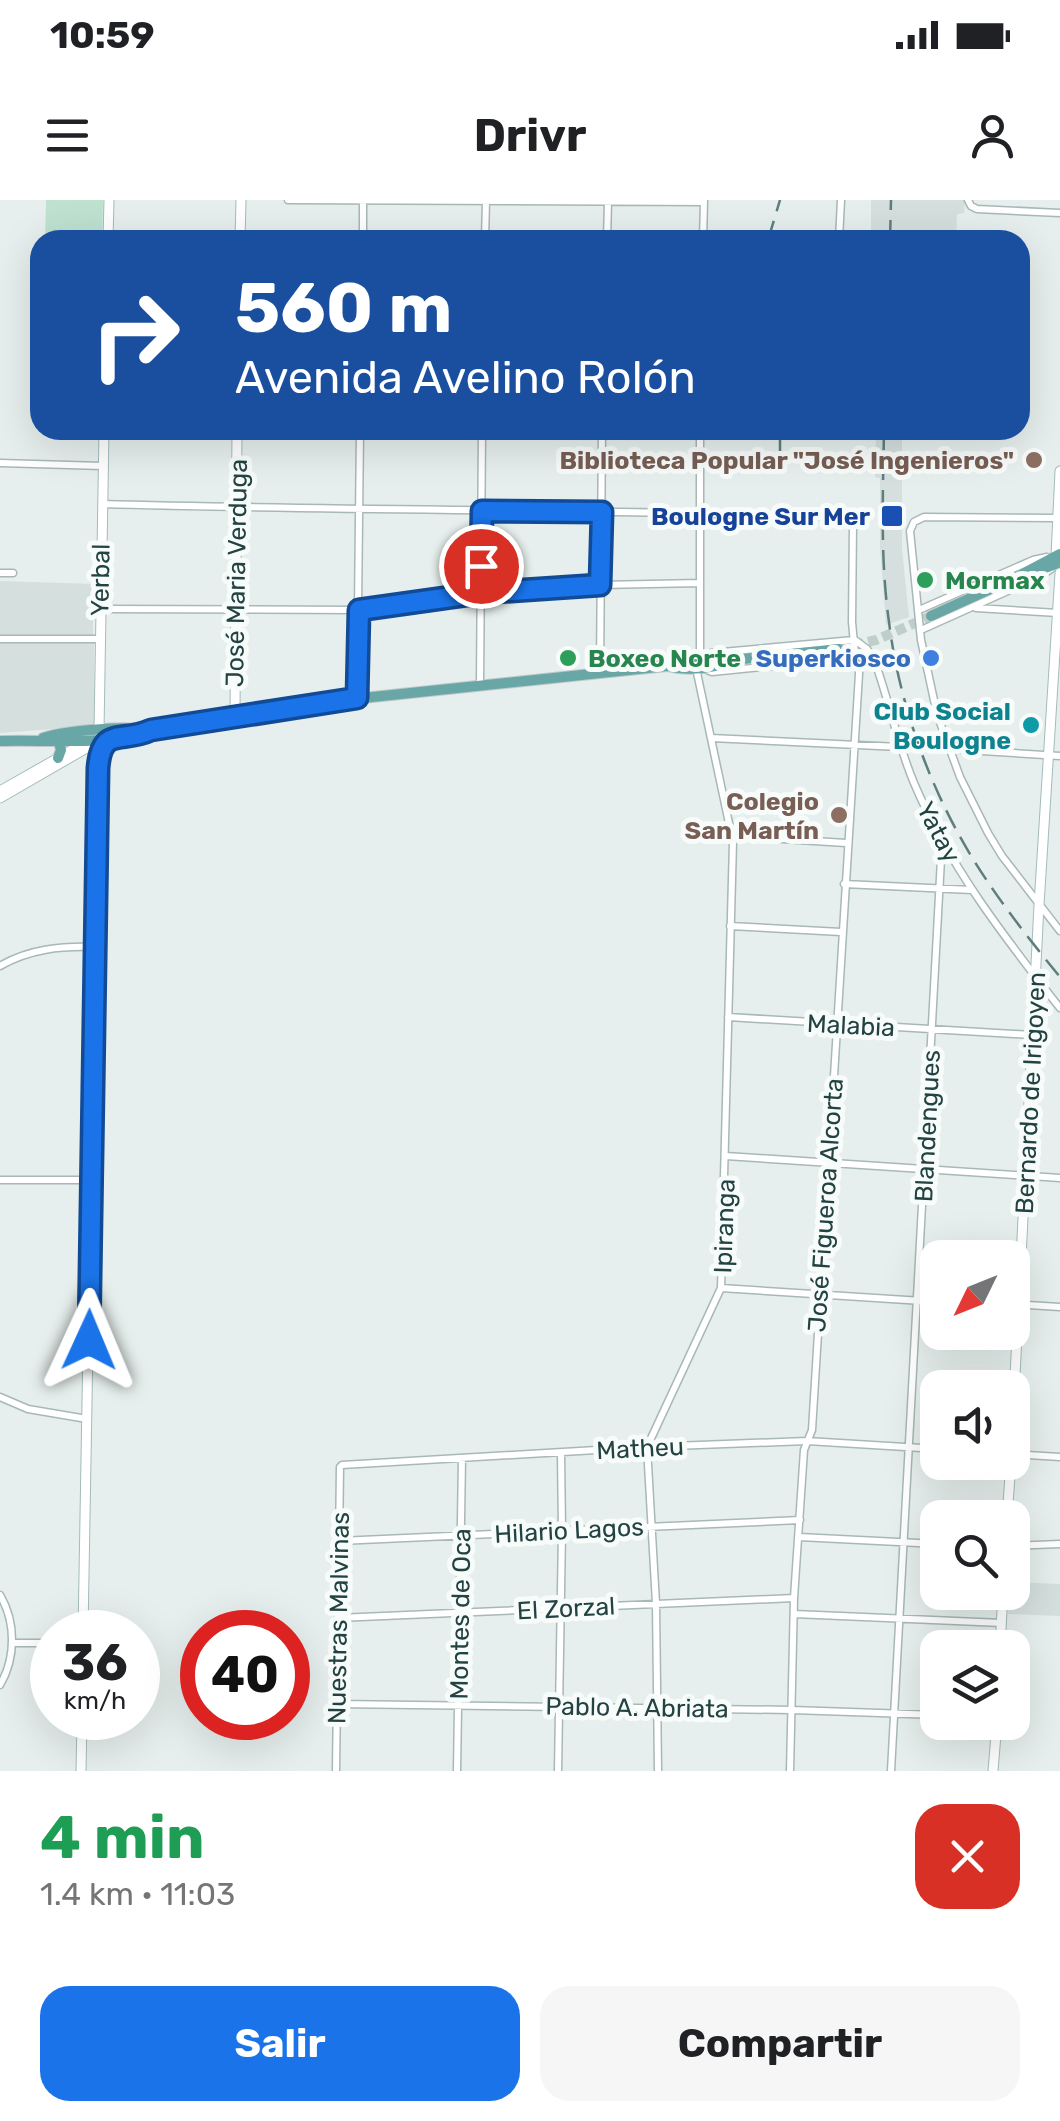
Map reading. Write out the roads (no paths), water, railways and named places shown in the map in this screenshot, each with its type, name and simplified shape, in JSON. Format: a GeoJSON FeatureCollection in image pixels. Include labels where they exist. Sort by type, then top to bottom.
{"type":"FeatureCollection","features":[{"type":"Feature","properties":{"kind":"main road"},"geometry":{"type":"LineString","coordinates":[[932,616],[1017,578],[1038,573],[1059,558]]}},
{"type":"Feature","properties":{"kind":"main road"},"geometry":{"type":"LineString","coordinates":[[0,741],[60,742],[139,736],[151,730],[357,698],[724,657],[732,660],[839,649]]}},
{"type":"Feature","properties":{"kind":"main road"},"geometry":{"type":"LineString","coordinates":[[39,740],[55,734],[106,737],[137,728],[151,730]]}},
{"type":"Feature","properties":{"kind":"main road"},"geometry":{"type":"LineString","coordinates":[[58,758],[60,742]]}},
{"type":"Feature","properties":{"kind":"street"},"geometry":{"type":"LineString","coordinates":[[108,230],[109,200]]}},
{"type":"Feature","properties":{"kind":"street"},"geometry":{"type":"LineString","coordinates":[[240,230],[241,200]]}},
{"type":"Feature","properties":{"kind":"street"},"geometry":{"type":"LineString","coordinates":[[288,200],[704,201],[703,230]]}},
{"type":"Feature","properties":{"kind":"street"},"geometry":{"type":"LineString","coordinates":[[362,230],[363,200]]}},
{"type":"Feature","properties":{"kind":"street"},"geometry":{"type":"LineString","coordinates":[[484,230],[486,200]]}},
{"type":"Feature","properties":{"kind":"street"},"geometry":{"type":"LineString","coordinates":[[840,230],[841,200]]}},
{"type":"Feature","properties":{"kind":"street"},"geometry":{"type":"LineString","coordinates":[[968,200],[977,209],[1060,213]]}},
{"type":"Feature","properties":{"kind":"street"},"geometry":{"type":"LineString","coordinates":[[1016,200],[1016,211]]}},
{"type":"Feature","properties":{"kind":"street"},"geometry":{"type":"LineString","coordinates":[[608,201],[608,230]]}},
{"type":"Feature","properties":{"kind":"street","name":"Yerbal"},"geometry":{"type":"LineString","coordinates":[[84,1610],[98,762],[106,737],[99,639],[104,440]]}},
{"type":"Feature","properties":{"kind":"street","name":"José Maria Verduga"},"geometry":{"type":"LineString","coordinates":[[234,716],[238,440]]}},
{"type":"Feature","properties":{"kind":"street"},"geometry":{"type":"LineString","coordinates":[[357,698],[360,440]]}},
{"type":"Feature","properties":{"kind":"street"},"geometry":{"type":"LineString","coordinates":[[480,685],[482,440]]}},
{"type":"Feature","properties":{"kind":"street"},"geometry":{"type":"LineString","coordinates":[[600,673],[602,440]]}},
{"type":"Feature","properties":{"kind":"street","name":"Ipiranga"},"geometry":{"type":"LineString","coordinates":[[658,1771],[656,1603],[647,1447],[722,1288],[733,836],[697,660],[700,440]]}},
{"type":"Feature","properties":{"kind":"street"},"geometry":{"type":"LineString","coordinates":[[0,463],[103,466]]}},
{"type":"Feature","properties":{"kind":"street"},"geometry":{"type":"LineString","coordinates":[[921,630],[1042,576],[1059,558],[1060,471]]}},
{"type":"Feature","properties":{"kind":"street"},"geometry":{"type":"LineString","coordinates":[[102,504],[700,512]]}},
{"type":"Feature","properties":{"kind":"street","name":"José Figueroa Alcorta"},"geometry":{"type":"LineString","coordinates":[[700,512],[845,516],[854,524],[852,658],[859,668],[812,1430],[804,1450],[794,1598],[790,1771]]}},
{"type":"Feature","properties":{"kind":"street"},"geometry":{"type":"LineString","coordinates":[[1058,518],[924,516],[918,518],[910,531],[921,640],[938,714],[960,777],[1002,856],[1060,931]]}},
{"type":"Feature","properties":{"kind":"street"},"geometry":{"type":"LineString","coordinates":[[919,610],[1033,560],[1059,558]]}},
{"type":"Feature","properties":{"kind":"street","name":"Bernardo de Irigoyen"},"geometry":{"type":"LineString","coordinates":[[1021,1240],[1039,905],[1054,755],[1060,572]]}},
{"type":"Feature","properties":{"kind":"street"},"geometry":{"type":"LineString","coordinates":[[0,573],[13,574]]}},
{"type":"Feature","properties":{"kind":"street"},"geometry":{"type":"LineString","coordinates":[[100,609],[359,610],[480,593],[700,583]]}},
{"type":"Feature","properties":{"kind":"street"},"geometry":{"type":"LineString","coordinates":[[975,608],[1059,613]]}},
{"type":"Feature","properties":{"kind":"street"},"geometry":{"type":"LineString","coordinates":[[0,638],[99,639]]}},
{"type":"Feature","properties":{"kind":"street"},"geometry":{"type":"LineString","coordinates":[[697,660],[854,640]]}},
{"type":"Feature","properties":{"kind":"street","name":"Yatay"},"geometry":{"type":"LineString","coordinates":[[854,640],[874,659],[913,782],[942,841],[972,890],[1060,1008]]}},
{"type":"Feature","properties":{"kind":"street"},"geometry":{"type":"LineString","coordinates":[[697,660],[712,672],[852,658]]}},
{"type":"Feature","properties":{"kind":"street"},"geometry":{"type":"LineString","coordinates":[[0,794],[106,737]]}},
{"type":"Feature","properties":{"kind":"street"},"geometry":{"type":"LineString","coordinates":[[711,738],[900,747]]}},
{"type":"Feature","properties":{"kind":"street"},"geometry":{"type":"LineString","coordinates":[[0,794],[74,749],[86,750],[98,762]]}},
{"type":"Feature","properties":{"kind":"street"},"geometry":{"type":"LineString","coordinates":[[950,749],[1054,755]]}},
{"type":"Feature","properties":{"kind":"street"},"geometry":{"type":"LineString","coordinates":[[733,836],[847,843]]}},
{"type":"Feature","properties":{"kind":"street","name":"Blandengues"},"geometry":{"type":"LineString","coordinates":[[891,1771],[942,841]]}},
{"type":"Feature","properties":{"kind":"street"},"geometry":{"type":"LineString","coordinates":[[844,884],[972,890]]}},
{"type":"Feature","properties":{"kind":"street"},"geometry":{"type":"LineString","coordinates":[[730,926],[841,932]]}},
{"type":"Feature","properties":{"kind":"street"},"geometry":{"type":"LineString","coordinates":[[0,966],[44,950],[94,946]]}},
{"type":"Feature","properties":{"kind":"street","name":"Malabia"},"geometry":{"type":"LineString","coordinates":[[728,1017],[1033,1035]]}},
{"type":"Feature","properties":{"kind":"street"},"geometry":{"type":"LineString","coordinates":[[726,1156],[1060,1178]]}},
{"type":"Feature","properties":{"kind":"street"},"geometry":{"type":"LineString","coordinates":[[0,1180],[91,1180]]}},
{"type":"Feature","properties":{"kind":"street"},"geometry":{"type":"LineString","coordinates":[[722,1288],[918,1301]]}},
{"type":"Feature","properties":{"kind":"street"},"geometry":{"type":"LineString","coordinates":[[1030,1306],[1060,1307]]}},
{"type":"Feature","properties":{"kind":"street"},"geometry":{"type":"LineString","coordinates":[[0,1397],[28,1409],[88,1419]]}},
{"type":"Feature","properties":{"kind":"street","name":"Matheu"},"geometry":{"type":"LineString","coordinates":[[342,1465],[807,1441],[920,1448]]}},
{"type":"Feature","properties":{"kind":"street"},"geometry":{"type":"LineString","coordinates":[[558,1771],[561,1453]]}},
{"type":"Feature","properties":{"kind":"street"},"geometry":{"type":"LineString","coordinates":[[1030,1455],[1060,1457]]}},
{"type":"Feature","properties":{"kind":"street","name":"Montes de Oca"},"geometry":{"type":"LineString","coordinates":[[458,1771],[462,1458]]}},
{"type":"Feature","properties":{"kind":"street","name":"Nuestras Malvinas"},"geometry":{"type":"LineString","coordinates":[[336,1771],[342,1465]]}},
{"type":"Feature","properties":{"kind":"street","name":"Hilario Lagos"},"geometry":{"type":"LineString","coordinates":[[340,1541],[800,1520]]}},
{"type":"Feature","properties":{"kind":"street"},"geometry":{"type":"LineString","coordinates":[[799,1536],[920,1543]]}},
{"type":"Feature","properties":{"kind":"street"},"geometry":{"type":"LineString","coordinates":[[1030,1545],[1060,1544]]}},
{"type":"Feature","properties":{"kind":"street"},"geometry":{"type":"LineString","coordinates":[[0,1595],[11,1622],[12,1644],[0,1685]]}},
{"type":"Feature","properties":{"kind":"street","name":"El Zorzal"},"geometry":{"type":"LineString","coordinates":[[338,1618],[794,1598]]}},
{"type":"Feature","properties":{"kind":"street"},"geometry":{"type":"LineString","coordinates":[[1001,1630],[1002,1610]]}},
{"type":"Feature","properties":{"kind":"street"},"geometry":{"type":"LineString","coordinates":[[794,1614],[1002,1623]]}},
{"type":"Feature","properties":{"kind":"street"},"geometry":{"type":"LineString","coordinates":[[12,1644],[30,1644]]}},
{"type":"Feature","properties":{"kind":"street","name":"Pablo A. Abriata"},"geometry":{"type":"LineString","coordinates":[[337,1704],[920,1714]]}},
{"type":"Feature","properties":{"kind":"street"},"geometry":{"type":"LineString","coordinates":[[81,1771],[82,1740]]}},
{"type":"Feature","properties":{"kind":"street"},"geometry":{"type":"LineString","coordinates":[[994,1771],[996,1740]]}},
{"type":"Feature","properties":{"kind":"tunnel"},"geometry":{"type":"LineString","coordinates":[[839,649],[876,640],[931,616]]}},
{"type":"Feature","properties":{"kind":"railway"},"geometry":{"type":"LineString","coordinates":[[771,230],[780,200]]}},
{"type":"Feature","properties":{"kind":"railway"},"geometry":{"type":"LineString","coordinates":[[890,230],[891,200]]}},
{"type":"Feature","properties":{"kind":"railway"},"geometry":{"type":"LineString","coordinates":[[780,440],[780,458]]}},
{"type":"Feature","properties":{"kind":"railway"},"geometry":{"type":"LineString","coordinates":[[884,440],[886,598],[909,715],[930,775],[957,832],[1004,905],[1060,977]]}},
{"type":"Feature","properties":{"kind":"place","name":"Biblioteca Popular \"José Ingenieros\""},"geometry":{"type":"Point","coordinates":[1034,460]}},
{"type":"Feature","properties":{"kind":"place","name":"Boulogne Sur Mer"},"geometry":{"type":"Point","coordinates":[892,516]}},
{"type":"Feature","properties":{"kind":"place","name":"Mormax"},"geometry":{"type":"Point","coordinates":[925,580]}},
{"type":"Feature","properties":{"kind":"place","name":"Boxeo Norte"},"geometry":{"type":"Point","coordinates":[568,658]}},
{"type":"Feature","properties":{"kind":"place","name":"Superkiosco"},"geometry":{"type":"Point","coordinates":[931,658]}},
{"type":"Feature","properties":{"kind":"place","name":"Club Social Boulogne"},"geometry":{"type":"Point","coordinates":[1031,725]}},
{"type":"Feature","properties":{"kind":"place","name":"Colegio San Martín"},"geometry":{"type":"Point","coordinates":[839,815]}}]}
